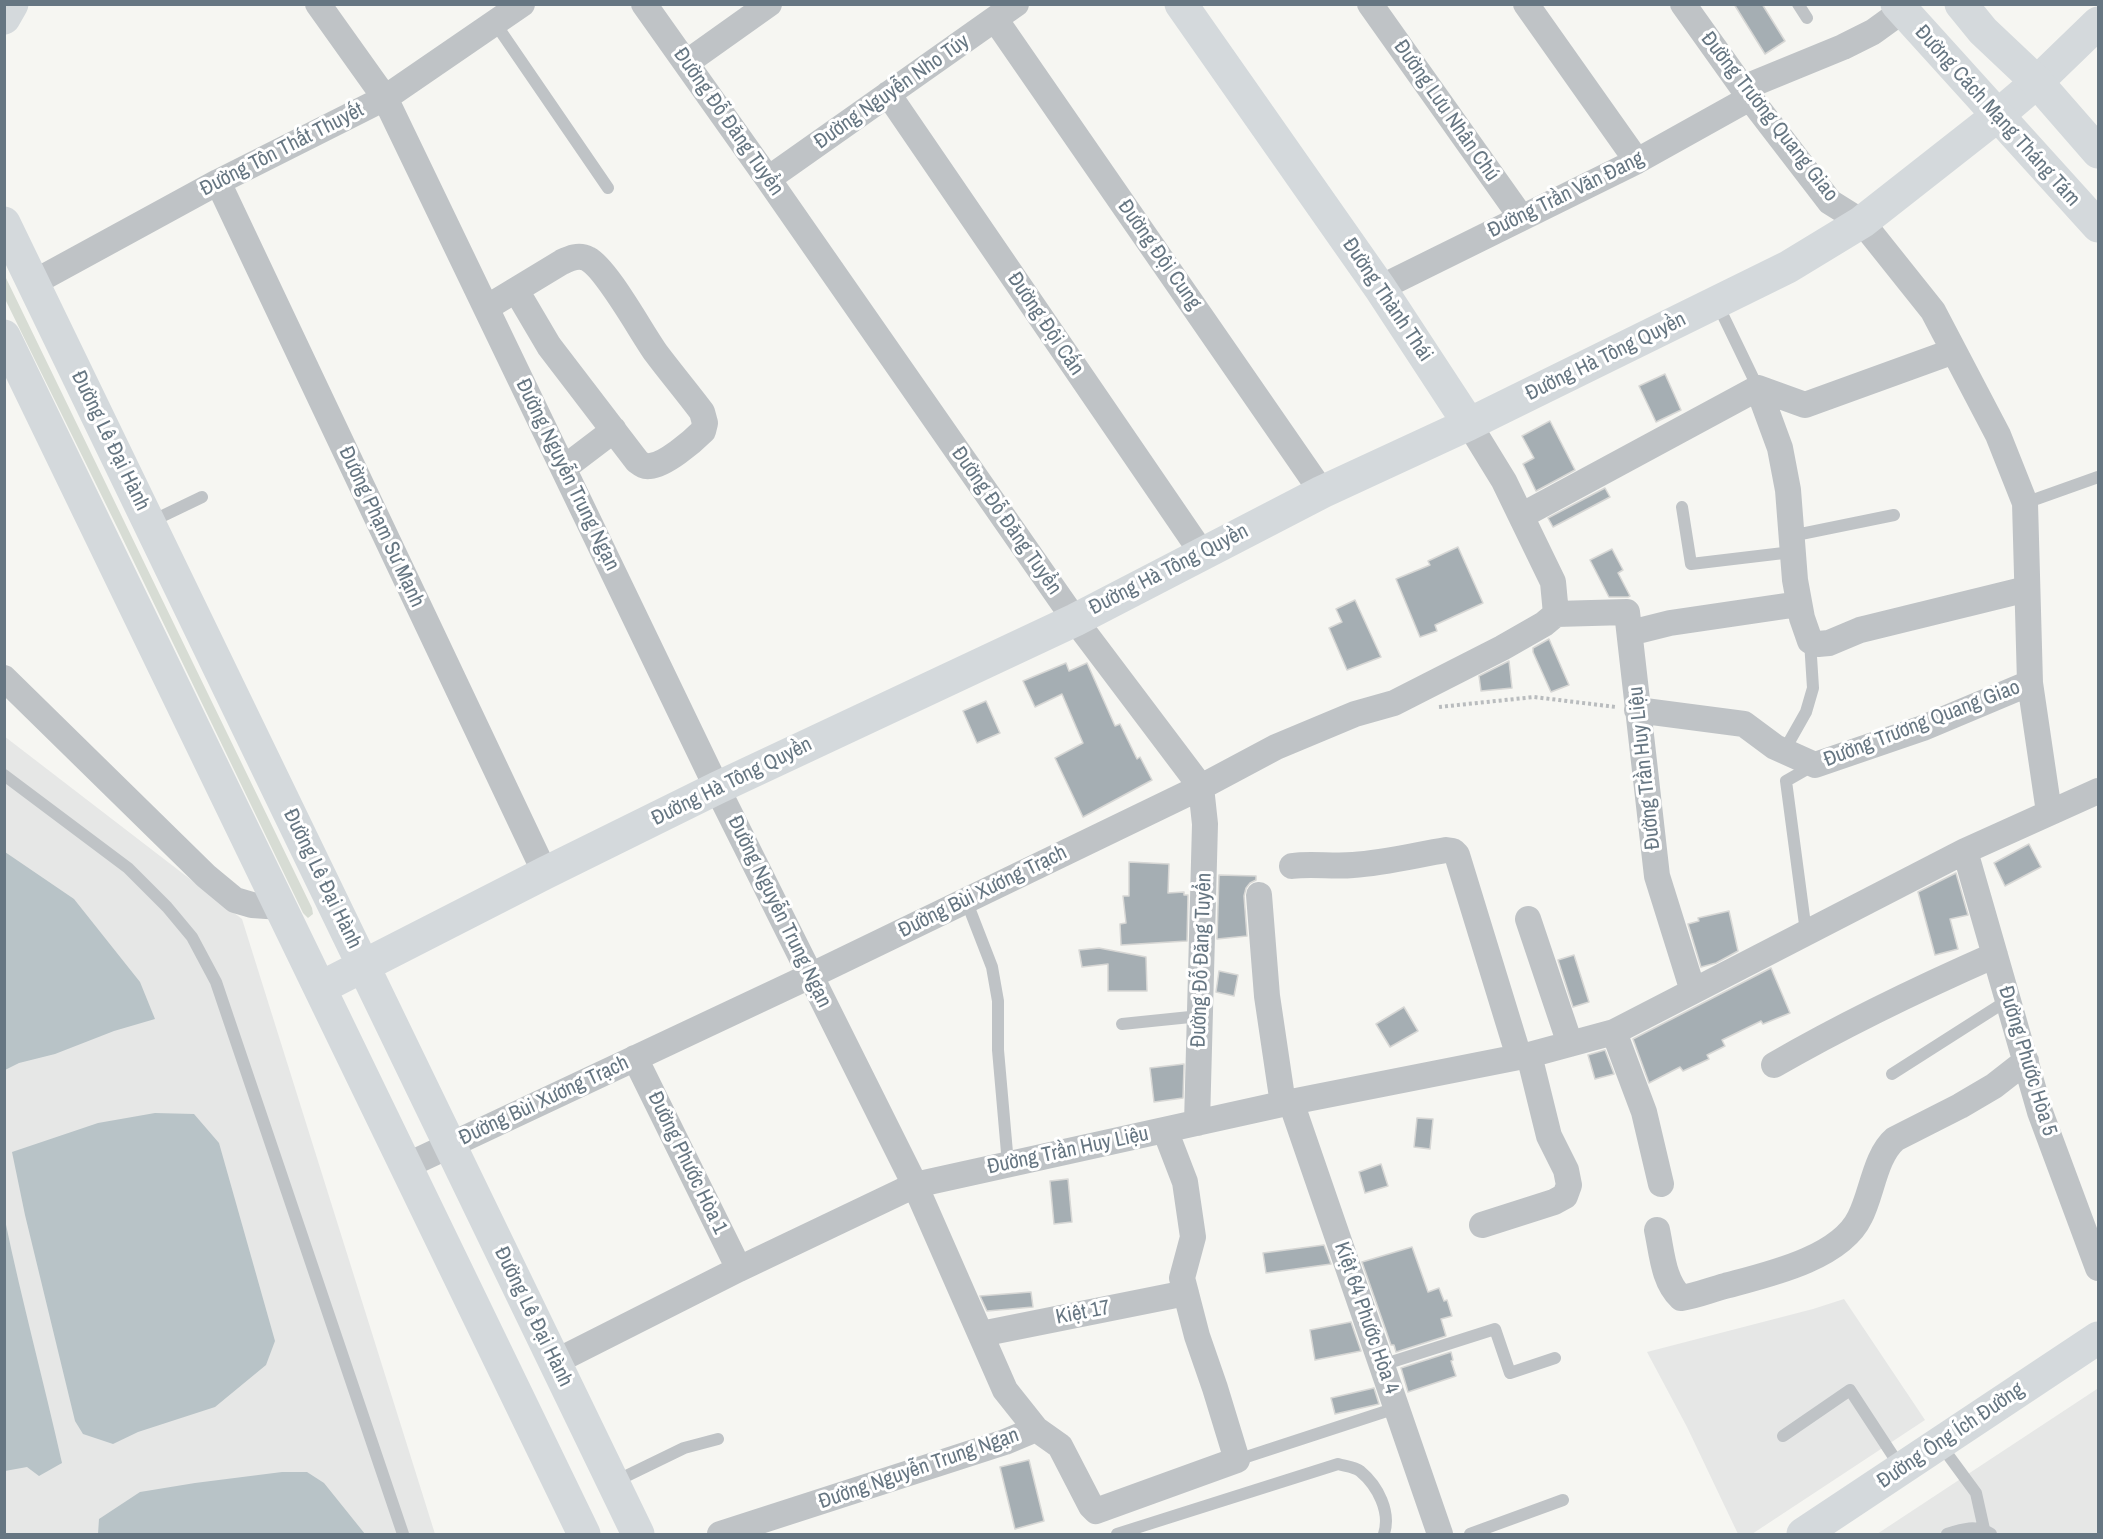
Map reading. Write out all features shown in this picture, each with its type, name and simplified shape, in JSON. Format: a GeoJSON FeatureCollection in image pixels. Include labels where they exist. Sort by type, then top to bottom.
{"type":"FeatureCollection","features":[{"type":"Feature","properties":{"kind":"main road"},"geometry":{"type":"LineString","coordinates":[[4,18],[12,4]]}},
{"type":"Feature","properties":{"kind":"main road","name":"Đường Thành Thái"},"geometry":{"type":"LineString","coordinates":[[1181,4],[1380,288],[1469,424]]}},
{"type":"Feature","properties":{"kind":"main road"},"geometry":{"type":"LineString","coordinates":[[1961,4],[1983,30],[2037,82],[2098,153]]}},
{"type":"Feature","properties":{"kind":"main road","name":"Đường Cách Mạng Tháng Tám"},"geometry":{"type":"LineString","coordinates":[[1899,8],[2098,226]]}},
{"type":"Feature","properties":{"kind":"main road","name":"Đường Hà Tông Quyền"},"geometry":{"type":"LineString","coordinates":[[320,988],[717,788],[1075,620],[1322,492],[1469,424],[1788,267],[1862,222],[2037,82],[2098,23]]}},
{"type":"Feature","properties":{"kind":"main road","name":"Đường Lê Đại Hành"},"geometry":{"type":"LineString","coordinates":[[4,224],[638,1534]]}},
{"type":"Feature","properties":{"kind":"main road"},"geometry":{"type":"LineString","coordinates":[[4,336],[584,1534]]}},
{"type":"Feature","properties":{"kind":"main road","name":"Đường Ông Ích Đường"},"geometry":{"type":"LineString","coordinates":[[1803,1534],[2098,1338]]}},
{"type":"Feature","properties":{"kind":"street","name":"Đường Nguyễn Trung Ngạn"},"geometry":{"type":"LineString","coordinates":[[318,4],[385,98],[717,788],[915,1185],[1005,1390],[1036,1429],[1005,1442],[720,1534]]}},
{"type":"Feature","properties":{"kind":"street","name":"Đường Tôn Thất Thuyết"},"geometry":{"type":"LineString","coordinates":[[33,283],[218,182],[385,98],[522,4]]}},
{"type":"Feature","properties":{"kind":"street","name":"Đường Đỗ Đăng Tuyển"},"geometry":{"type":"LineString","coordinates":[[644,4],[1075,620],[1201,787],[1205,824],[1197,1123]]}},
{"type":"Feature","properties":{"kind":"street"},"geometry":{"type":"LineString","coordinates":[[686,63],[769,4]]}},
{"type":"Feature","properties":{"kind":"street","name":"Đường Nguyễn Nho Túy"},"geometry":{"type":"LineString","coordinates":[[768,179],[1016,4]]}},
{"type":"Feature","properties":{"kind":"street","name":"Đường Lưu Nhân Chú"},"geometry":{"type":"LineString","coordinates":[[1370,4],[1521,217]]}},
{"type":"Feature","properties":{"kind":"street"},"geometry":{"type":"LineString","coordinates":[[1526,4],[1637,161]]}},
{"type":"Feature","properties":{"kind":"street","name":"Đường Trương Quang Giao"},"geometry":{"type":"LineString","coordinates":[[1683,4],[1746,93],[1830,202],[1862,222],[1933,311],[1998,435],[2025,503]]}},
{"type":"Feature","properties":{"kind":"street","name":"Đường Trần Văn Đang"},"geometry":{"type":"LineString","coordinates":[[1380,288],[1637,161],[1746,93],[1873,32],[1899,8]]}},
{"type":"Feature","properties":{"kind":"street","name":"Đường Đội Cung"},"geometry":{"type":"LineString","coordinates":[[995,19],[1322,492]]}},
{"type":"Feature","properties":{"kind":"street","name":"Đường Đội Cấn"},"geometry":{"type":"LineString","coordinates":[[888,94],[1202,553]]}},
{"type":"Feature","properties":{"kind":"street","name":"Đường Phạm Sư Mạnh"},"geometry":{"type":"LineString","coordinates":[[218,182],[545,873]]}},
{"type":"Feature","properties":{"kind":"street"},"geometry":{"type":"LineString","coordinates":[[486,308],[516,290],[572,257],[584,257],[593,262],[656,352],[702,412],[705,423],[704,431],[663,462],[643,466],[549,346],[516,290]]}},
{"type":"Feature","properties":{"kind":"street"},"geometry":{"type":"LineString","coordinates":[[1521,516],[1758,388],[1805,405],[1954,351]]}},
{"type":"Feature","properties":{"kind":"street"},"geometry":{"type":"LineString","coordinates":[[1758,388],[1780,448],[1788,490],[1795,580],[1806,634],[1810,641],[1818,644],[1829,643],[1860,630],[2027,589]]}},
{"type":"Feature","properties":{"kind":"street","name":"Đường Thành Thái"},"geometry":{"type":"LineString","coordinates":[[1469,424],[1504,481],[1553,582],[1556,614]]}},
{"type":"Feature","properties":{"kind":"street"},"geometry":{"type":"LineString","coordinates":[[564,468],[614,430]]}},
{"type":"Feature","properties":{"kind":"street"},"geometry":{"type":"LineString","coordinates":[[2025,503],[2030,684],[2049,812]]}},
{"type":"Feature","properties":{"kind":"street"},"geometry":{"type":"LineString","coordinates":[[1630,633],[1670,623],[1799,604]]}},
{"type":"Feature","properties":{"kind":"street","name":"Đường Trần Huy Liệu"},"geometry":{"type":"LineString","coordinates":[[1556,614],[1627,612],[1657,876],[1693,991]]}},
{"type":"Feature","properties":{"kind":"street","name":"Đường Bùi Xương Trạch"},"geometry":{"type":"LineString","coordinates":[[406,1166],[810,976],[1201,787],[1276,747],[1355,714],[1394,703],[1502,648],[1544,624],[1556,614]]}},
{"type":"Feature","properties":{"kind":"street"},"geometry":{"type":"LineString","coordinates":[[4,678],[206,876],[235,900],[281,907]]}},
{"type":"Feature","properties":{"kind":"street","name":"Đường Trương Quang Giao"},"geometry":{"type":"LineString","coordinates":[[1815,765],[1923,728],[2030,684]]}},
{"type":"Feature","properties":{"kind":"street"},"geometry":{"type":"LineString","coordinates":[[1637,710],[1744,724],[1775,747],[1815,765]]}},
{"type":"Feature","properties":{"kind":"street","name":"Đường Trần Huy Liệu"},"geometry":{"type":"LineString","coordinates":[[555,1362],[739,1269],[915,1185],[1287,1103],[1524,1056],[1614,1032],[1965,851],[2098,790]]}},
{"type":"Feature","properties":{"kind":"street"},"geometry":{"type":"LineString","coordinates":[[1292,866],[1362,864],[1446,850],[1453,851],[1457,855],[1462,877],[1549,1136],[1566,1170],[1569,1185],[1565,1196],[1540,1208],[1482,1225]]}},
{"type":"Feature","properties":{"kind":"street","name":"Đường Phước Hòa 5"},"geometry":{"type":"LineString","coordinates":[[1965,851],[2040,1112],[2098,1268]]}},
{"type":"Feature","properties":{"kind":"street","name":"Kiệt 64 Phước Hòa 4"},"geometry":{"type":"LineString","coordinates":[[1259,895],[1267,996],[1287,1103],[1382,1365],[1440,1534]]}},
{"type":"Feature","properties":{"kind":"street"},"geometry":{"type":"LineString","coordinates":[[1528,919],[1570,1044]]}},
{"type":"Feature","properties":{"kind":"street"},"geometry":{"type":"LineString","coordinates":[[1774,1065],[1814,1042],[1995,954]]}},
{"type":"Feature","properties":{"kind":"street"},"geometry":{"type":"LineString","coordinates":[[1614,1032],[1644,1112],[1660,1184]]}},
{"type":"Feature","properties":{"kind":"street","name":"Đường Phước Hòa 1"},"geometry":{"type":"LineString","coordinates":[[635,1058],[739,1269]]}},
{"type":"Feature","properties":{"kind":"street"},"geometry":{"type":"LineString","coordinates":[[1657,1230],[1665,1269],[1673,1290],[1681,1298],[1756,1279],[1823,1253],[1843,1238],[1859,1221],[1887,1146],[1895,1139],[1994,1086],[2026,1062]]}},
{"type":"Feature","properties":{"kind":"street"},"geometry":{"type":"LineString","coordinates":[[1036,1429],[1060,1446],[1091,1506],[1096,1510],[1237,1460],[1197,1336],[1182,1278],[1193,1237],[1185,1182],[1165,1130]]}},
{"type":"Feature","properties":{"kind":"street","name":"Kiệt 17"},"geometry":{"type":"LineString","coordinates":[[981,1334],[1186,1293]]}},
{"type":"Feature","properties":{"kind":"lane"},"geometry":{"type":"LineString","coordinates":[[1798,4],[1807,18]]}},
{"type":"Feature","properties":{"kind":"lane"},"geometry":{"type":"LineString","coordinates":[[495,23],[608,188]]}},
{"type":"Feature","properties":{"kind":"lane"},"geometry":{"type":"LineString","coordinates":[[1717,302],[1758,388]]}},
{"type":"Feature","properties":{"kind":"lane"},"geometry":{"type":"LineString","coordinates":[[2025,503],[2098,477]]}},
{"type":"Feature","properties":{"kind":"lane"},"geometry":{"type":"LineString","coordinates":[[149,522],[202,497]]}},
{"type":"Feature","properties":{"kind":"lane"},"geometry":{"type":"LineString","coordinates":[[1682,507],[1690,564],[1792,544],[1894,516]]}},
{"type":"Feature","properties":{"kind":"lane"},"geometry":{"type":"LineString","coordinates":[[1784,751],[1806,712],[1813,688],[1810,641]]}},
{"type":"Feature","properties":{"kind":"lane"},"geometry":{"type":"LineString","coordinates":[[1806,933],[1786,781],[1815,765]]}},
{"type":"Feature","properties":{"kind":"lane"},"geometry":{"type":"LineString","coordinates":[[4,775],[128,868],[167,907],[192,937],[216,982],[403,1534]]}},
{"type":"Feature","properties":{"kind":"lane"},"geometry":{"type":"LineString","coordinates":[[966,900],[992,967],[998,1001],[998,1050],[1008,1164]]}},
{"type":"Feature","properties":{"kind":"lane"},"geometry":{"type":"LineString","coordinates":[[1892,1074],[2008,1000]]}},
{"type":"Feature","properties":{"kind":"lane"},"geometry":{"type":"LineString","coordinates":[[1122,1024],[1200,1016]]}},
{"type":"Feature","properties":{"kind":"lane"},"geometry":{"type":"LineString","coordinates":[[1382,1365],[1496,1329],[1510,1373],[1555,1358]]}},
{"type":"Feature","properties":{"kind":"lane"},"geometry":{"type":"LineString","coordinates":[[1782,1436],[1850,1390],[1901,1469]]}},
{"type":"Feature","properties":{"kind":"lane"},"geometry":{"type":"LineString","coordinates":[[1237,1460],[1396,1408]]}},
{"type":"Feature","properties":{"kind":"lane"},"geometry":{"type":"LineString","coordinates":[[613,1482],[684,1448],[718,1439]]}},
{"type":"Feature","properties":{"kind":"lane"},"geometry":{"type":"LineString","coordinates":[[1940,1443],[1976,1493],[1987,1532],[1965,1528],[1947,1534]]}},
{"type":"Feature","properties":{"kind":"lane"},"geometry":{"type":"LineString","coordinates":[[1117,1534],[1338,1464],[1359,1470],[1376,1489],[1386,1510],[1384,1534]]}},
{"type":"Feature","properties":{"kind":"lane"},"geometry":{"type":"LineString","coordinates":[[1470,1534],[1563,1500]]}},
{"type":"Feature","properties":{"kind":"path"},"geometry":{"type":"LineString","coordinates":[[1394,703],[1430,708],[1534,697],[1637,710]]}},
{"type":"Feature","properties":{"kind":"shaded area"},"geometry":{"type":"Polygon","coordinates":[[[5,276],[312,908],[313,914],[308,918],[303,913],[5,299],[5,276]]]}},
{"type":"Feature","properties":{"kind":"shaded area"},"geometry":{"type":"Polygon","coordinates":[[[4,736],[242,919],[435,1534],[5,1534],[4,736]]]}},
{"type":"Feature","properties":{"kind":"shaded area"},"geometry":{"type":"Polygon","coordinates":[[[5,852],[74,899],[140,982],[155,1019],[114,1031],[55,1054],[19,1063],[5,1070],[5,852]]]}},
{"type":"Feature","properties":{"kind":"shaded area"},"geometry":{"type":"Polygon","coordinates":[[[155,1113],[194,1114],[219,1143],[275,1341],[266,1365],[215,1407],[138,1432],[113,1444],[83,1434],[75,1421],[12,1152],[98,1123],[155,1113]]]}},
{"type":"Feature","properties":{"kind":"shaded area"},"geometry":{"type":"Polygon","coordinates":[[[5,1220],[62,1463],[39,1476],[27,1467],[5,1471],[5,1220]]]}},
{"type":"Feature","properties":{"kind":"shaded area"},"geometry":{"type":"Polygon","coordinates":[[[1844,1299],[1925,1420],[1752,1534],[1738,1534],[1687,1427],[1647,1352],[1844,1299]]]}},
{"type":"Feature","properties":{"kind":"shaded area"},"geometry":{"type":"Polygon","coordinates":[[[2097,1389],[2098,1534],[1877,1534],[2097,1389]]]}},
{"type":"Feature","properties":{"kind":"shaded area"},"geometry":{"type":"Polygon","coordinates":[[[282,1472],[307,1472],[324,1483],[365,1534],[98,1534],[99,1519],[140,1492],[282,1472]]]}},
{"type":"Feature","properties":{"kind":"building"},"geometry":{"type":"Polygon","coordinates":[[[1734,4],[1762,4],[1785,41],[1765,54],[1734,4]]]}},
{"type":"Feature","properties":{"kind":"building"},"geometry":{"type":"Polygon","coordinates":[[[1665,374],[1681,410],[1656,422],[1639,386],[1665,374]]]}},
{"type":"Feature","properties":{"kind":"building"},"geometry":{"type":"Polygon","coordinates":[[[1550,421],[1575,470],[1536,491],[1523,464],[1534,458],[1522,436],[1550,421]]]}},
{"type":"Feature","properties":{"kind":"building"},"geometry":{"type":"Polygon","coordinates":[[[1605,488],[1610,497],[1553,527],[1548,518],[1605,488]]]}},
{"type":"Feature","properties":{"kind":"building"},"geometry":{"type":"Polygon","coordinates":[[[1458,547],[1483,603],[1435,625],[1437,631],[1420,637],[1396,579],[1430,565],[1428,561],[1458,547]]]}},
{"type":"Feature","properties":{"kind":"building"},"geometry":{"type":"Polygon","coordinates":[[[1612,549],[1623,570],[1618,573],[1630,596],[1628,597],[1609,597],[1590,560],[1612,549]]]}},
{"type":"Feature","properties":{"kind":"building"},"geometry":{"type":"Polygon","coordinates":[[[1355,600],[1381,657],[1347,670],[1329,628],[1342,622],[1336,609],[1355,600]]]}},
{"type":"Feature","properties":{"kind":"building"},"geometry":{"type":"Polygon","coordinates":[[[1549,639],[1569,685],[1551,692],[1533,652],[1533,648],[1549,639]]]}},
{"type":"Feature","properties":{"kind":"building"},"geometry":{"type":"Polygon","coordinates":[[[1509,661],[1512,688],[1481,691],[1479,676],[1509,661]]]}},
{"type":"Feature","properties":{"kind":"building"},"geometry":{"type":"Polygon","coordinates":[[[1066,663],[1069,671],[1087,663],[1115,726],[1120,724],[1137,759],[1140,757],[1152,780],[1083,817],[1055,758],[1083,743],[1062,694],[1035,707],[1023,681],[1066,663]]]}},
{"type":"Feature","properties":{"kind":"building"},"geometry":{"type":"Polygon","coordinates":[[[986,701],[1000,733],[977,743],[963,711],[986,701]]]}},
{"type":"Feature","properties":{"kind":"building"},"geometry":{"type":"Polygon","coordinates":[[[2029,844],[2041,867],[2005,886],[1994,863],[2029,844]]]}},
{"type":"Feature","properties":{"kind":"building"},"geometry":{"type":"Polygon","coordinates":[[[1129,862],[1169,864],[1168,893],[1184,892],[1184,895],[1188,895],[1187,941],[1121,945],[1120,924],[1126,923],[1123,896],[1129,896],[1129,862]]]}},
{"type":"Feature","properties":{"kind":"building"},"geometry":{"type":"Polygon","coordinates":[[[1956,873],[1968,915],[1950,919],[1958,949],[1935,955],[1918,892],[1956,873]]]}},
{"type":"Feature","properties":{"kind":"building"},"geometry":{"type":"Polygon","coordinates":[[[1219,875],[1256,876],[1256,880],[1246,888],[1244,896],[1247,936],[1217,939],[1219,875]]]}},
{"type":"Feature","properties":{"kind":"building"},"geometry":{"type":"Polygon","coordinates":[[[1729,911],[1738,951],[1716,963],[1701,967],[1688,924],[1699,921],[1698,918],[1729,911]]]}},
{"type":"Feature","properties":{"kind":"building"},"geometry":{"type":"Polygon","coordinates":[[[1099,948],[1146,957],[1147,991],[1108,991],[1108,964],[1082,967],[1079,950],[1099,948]]]}},
{"type":"Feature","properties":{"kind":"building"},"geometry":{"type":"Polygon","coordinates":[[[1574,955],[1589,1002],[1573,1007],[1558,960],[1574,955]]]}},
{"type":"Feature","properties":{"kind":"building"},"geometry":{"type":"Polygon","coordinates":[[[1771,968],[1790,1013],[1763,1024],[1761,1021],[1722,1040],[1725,1046],[1707,1055],[1709,1059],[1683,1071],[1680,1067],[1649,1083],[1633,1039],[1771,968]]]}},
{"type":"Feature","properties":{"kind":"building"},"geometry":{"type":"Polygon","coordinates":[[[1219,971],[1238,975],[1234,996],[1216,992],[1219,971]]]}},
{"type":"Feature","properties":{"kind":"building"},"geometry":{"type":"Polygon","coordinates":[[[1404,1007],[1418,1031],[1390,1047],[1376,1024],[1404,1007]]]}},
{"type":"Feature","properties":{"kind":"building"},"geometry":{"type":"Polygon","coordinates":[[[1605,1050],[1614,1074],[1595,1079],[1588,1055],[1605,1050]]]}},
{"type":"Feature","properties":{"kind":"building"},"geometry":{"type":"Polygon","coordinates":[[[1184,1064],[1183,1098],[1154,1102],[1150,1068],[1184,1064]]]}},
{"type":"Feature","properties":{"kind":"building"},"geometry":{"type":"Polygon","coordinates":[[[1417,1118],[1433,1119],[1430,1149],[1414,1147],[1417,1118]]]}},
{"type":"Feature","properties":{"kind":"building"},"geometry":{"type":"Polygon","coordinates":[[[1381,1164],[1388,1186],[1365,1193],[1359,1172],[1381,1164]]]}},
{"type":"Feature","properties":{"kind":"building"},"geometry":{"type":"Polygon","coordinates":[[[1068,1179],[1072,1222],[1054,1224],[1050,1181],[1068,1179]]]}},
{"type":"Feature","properties":{"kind":"building"},"geometry":{"type":"Polygon","coordinates":[[[1324,1245],[1331,1264],[1266,1273],[1263,1253],[1324,1245]]]}},
{"type":"Feature","properties":{"kind":"building"},"geometry":{"type":"Polygon","coordinates":[[[1412,1247],[1428,1292],[1439,1288],[1444,1301],[1447,1300],[1452,1316],[1441,1319],[1446,1336],[1396,1352],[1394,1345],[1391,1345],[1362,1262],[1412,1247]]]}},
{"type":"Feature","properties":{"kind":"building"},"geometry":{"type":"Polygon","coordinates":[[[1031,1292],[1033,1307],[987,1311],[980,1296],[1031,1292]]]}},
{"type":"Feature","properties":{"kind":"building"},"geometry":{"type":"Polygon","coordinates":[[[1351,1322],[1361,1351],[1315,1360],[1310,1330],[1351,1322]]]}},
{"type":"Feature","properties":{"kind":"building"},"geometry":{"type":"Polygon","coordinates":[[[1451,1352],[1453,1360],[1451,1361],[1456,1376],[1408,1392],[1401,1368],[1451,1352]]]}},
{"type":"Feature","properties":{"kind":"building"},"geometry":{"type":"Polygon","coordinates":[[[1374,1388],[1379,1404],[1335,1414],[1331,1398],[1374,1388]]]}},
{"type":"Feature","properties":{"kind":"building"},"geometry":{"type":"Polygon","coordinates":[[[1029,1460],[1044,1521],[1015,1529],[1000,1467],[1029,1460]]]}}]}
